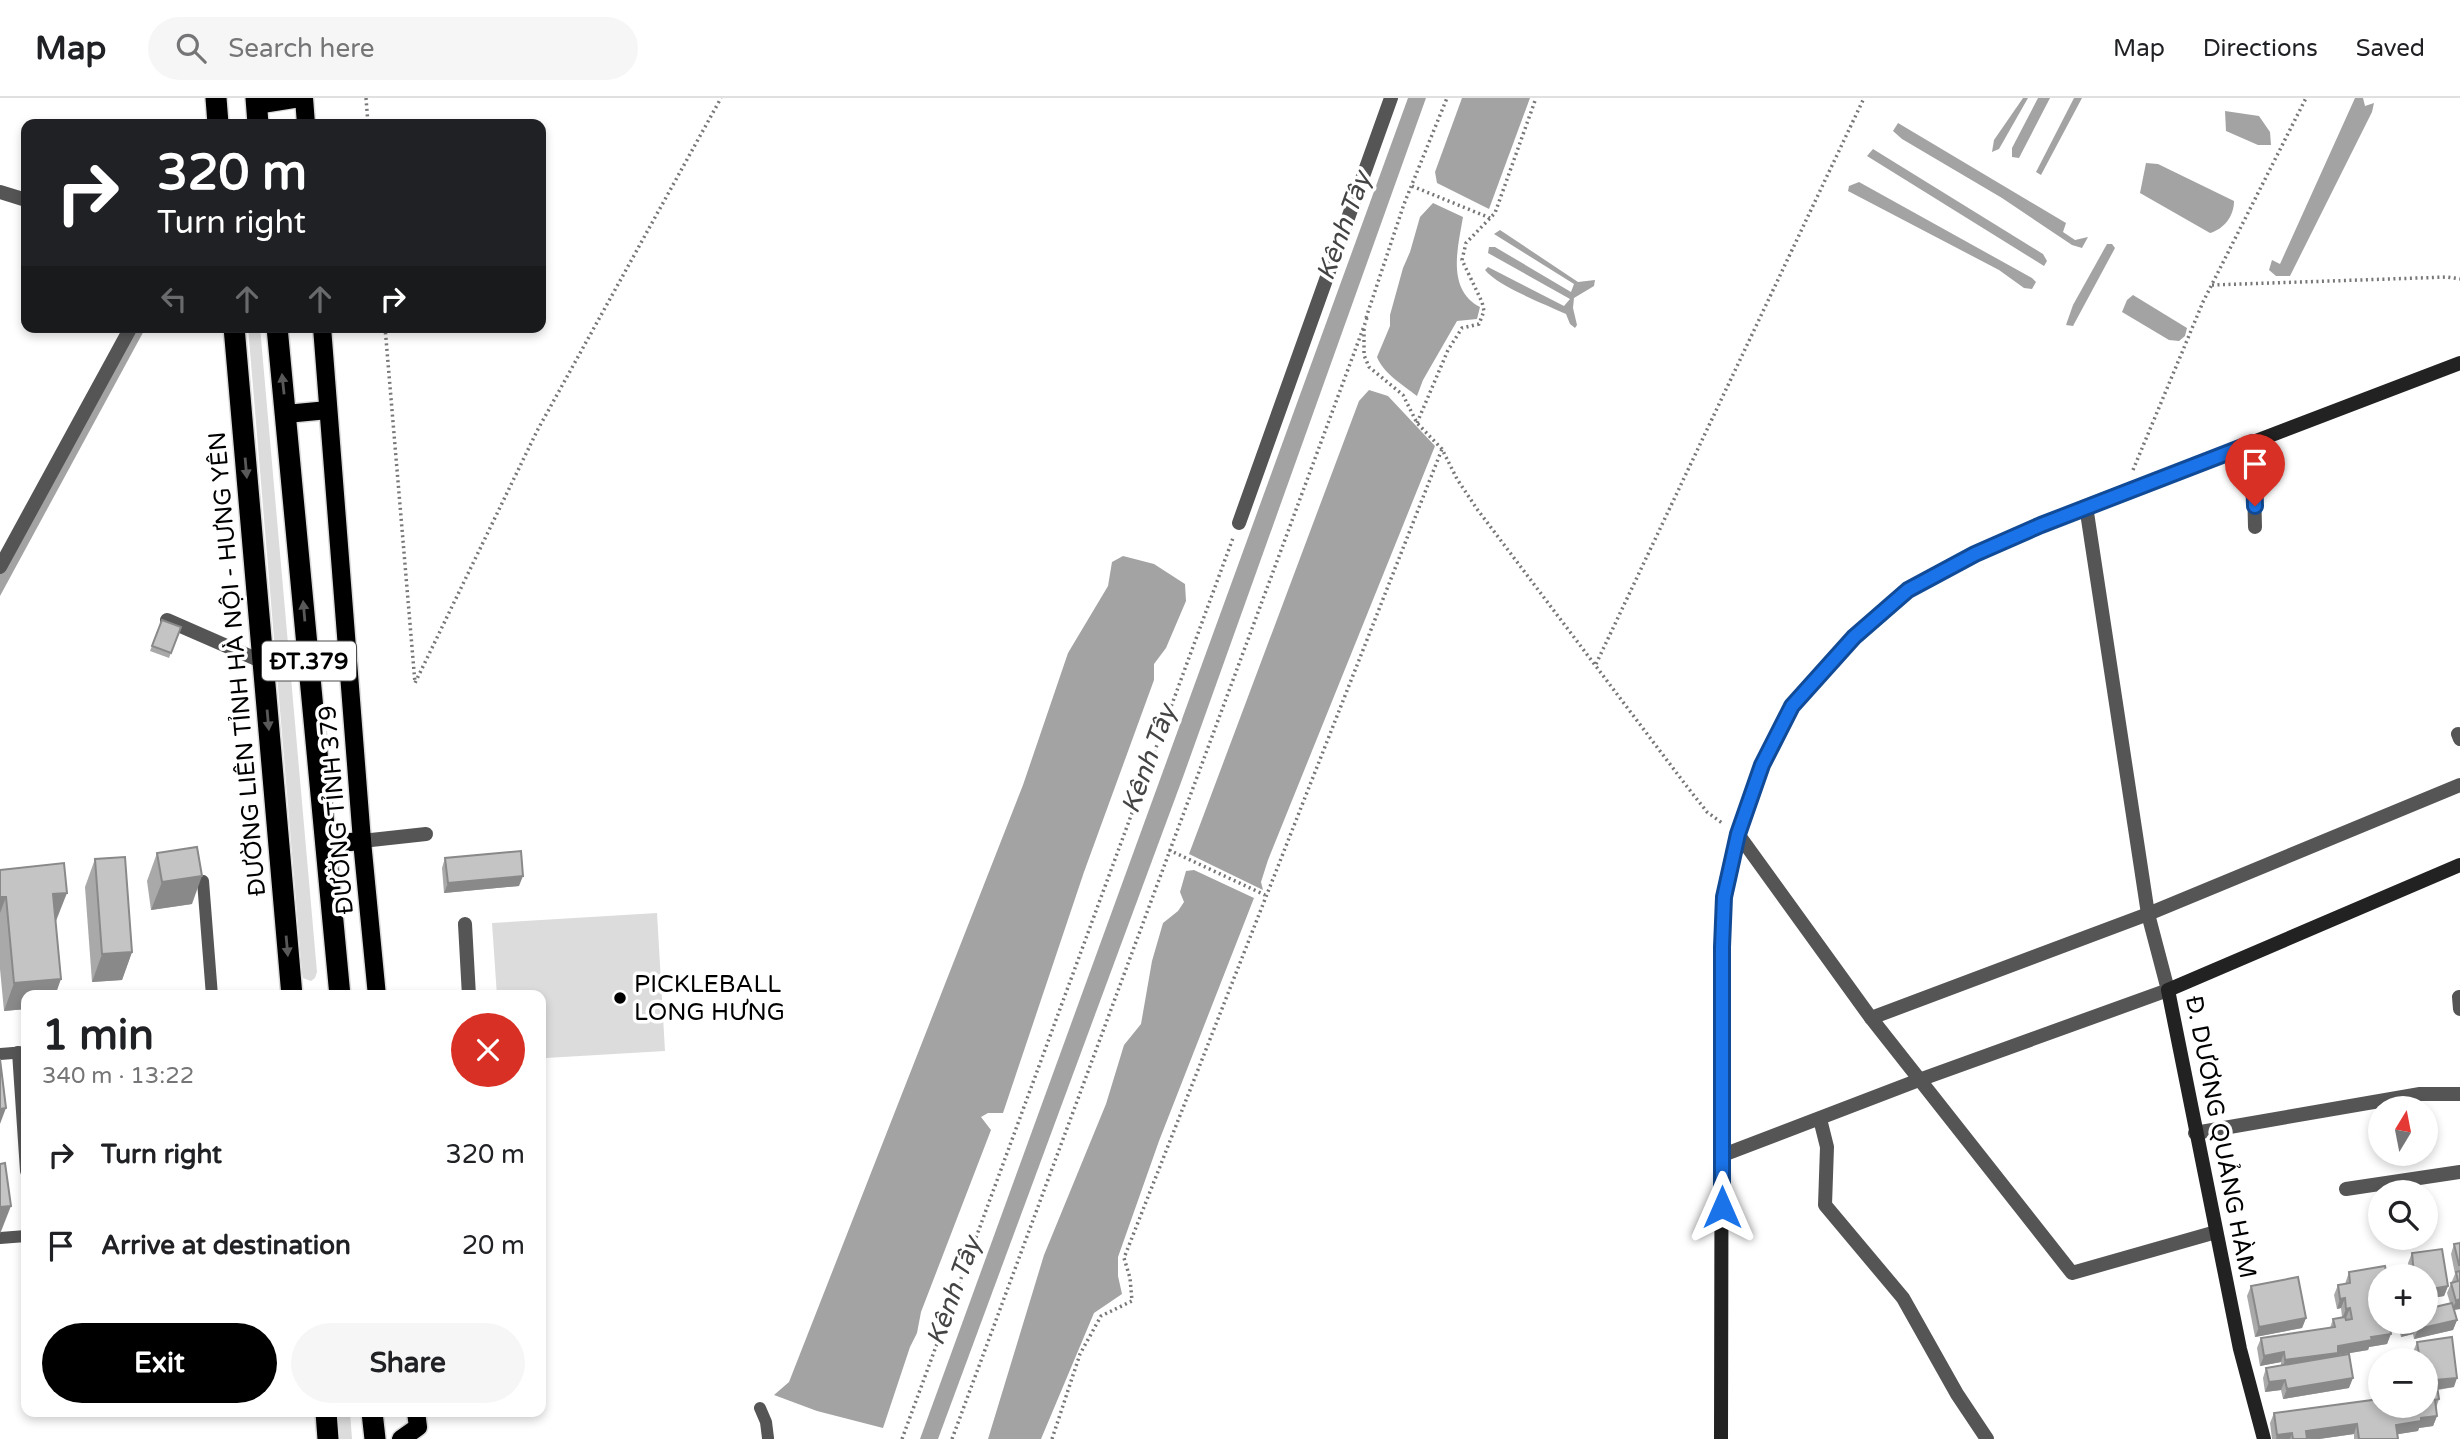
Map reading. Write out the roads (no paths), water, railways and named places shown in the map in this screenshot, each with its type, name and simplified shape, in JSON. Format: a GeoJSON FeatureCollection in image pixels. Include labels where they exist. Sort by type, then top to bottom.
{"type":"FeatureCollection","features":[{"type":"Feature","properties":{"kind":"highway"},"geometry":{"type":"LineString","coordinates":[[216,98],[218,119]]}},
{"type":"Feature","properties":{"kind":"highway","name":"ĐƯỜNG LIÊN TỈNH HÀ NỘI - HƯNG YÊN"},"geometry":{"type":"LineString","coordinates":[[235,333],[291,990]]}},
{"type":"Feature","properties":{"kind":"highway","name":"ĐT.379"},"geometry":{"type":"LineString","coordinates":[[278,333],[340,990]]}},
{"type":"Feature","properties":{"kind":"highway"},"geometry":{"type":"LineString","coordinates":[[326,1417],[328,1439]]}},
{"type":"Feature","properties":{"kind":"highway"},"geometry":{"type":"LineString","coordinates":[[372,1417],[374,1439]]}},
{"type":"Feature","properties":{"kind":"main road"},"geometry":{"type":"LineString","coordinates":[[257,112],[302,98],[305,119]]}},
{"type":"Feature","properties":{"kind":"main road","name":"ĐƯỜNG TỈNH 379"},"geometry":{"type":"LineString","coordinates":[[322,333],[362,841],[376,990]]}},
{"type":"Feature","properties":{"kind":"main road"},"geometry":{"type":"LineString","coordinates":[[286,414],[328,410]]}},
{"type":"Feature","properties":{"kind":"main road"},"geometry":{"type":"LineString","coordinates":[[327,844],[362,841]]}},
{"type":"Feature","properties":{"kind":"main road"},"geometry":{"type":"LineString","coordinates":[[401,1439],[418,1427],[417,1417]]}},
{"type":"Feature","properties":{"kind":"street"},"geometry":{"type":"LineString","coordinates":[[1239,523],[1391,98]]}},
{"type":"Feature","properties":{"kind":"street"},"geometry":{"type":"LineString","coordinates":[[0,192],[21,198]]}},
{"type":"Feature","properties":{"kind":"street"},"geometry":{"type":"LineString","coordinates":[[0,567],[128,333]]}},
{"type":"Feature","properties":{"kind":"street"},"geometry":{"type":"LineString","coordinates":[[1721,1439],[1724,897],[1738,834],[1762,765],[1792,706],[1854,637],[1908,590],[1975,554],[2086,506],[2460,363]]}},
{"type":"Feature","properties":{"kind":"street"},"geometry":{"type":"LineString","coordinates":[[2253,443],[2255,527]]}},
{"type":"Feature","properties":{"kind":"street"},"geometry":{"type":"LineString","coordinates":[[1723,1155],[1919,1080],[2168,990],[2148,914],[2086,506]]}},
{"type":"Feature","properties":{"kind":"street"},"geometry":{"type":"LineString","coordinates":[[167,620],[263,662]]}},
{"type":"Feature","properties":{"kind":"street"},"geometry":{"type":"LineString","coordinates":[[1871,1018],[2148,914],[2460,785]]}},
{"type":"Feature","properties":{"kind":"street"},"geometry":{"type":"LineString","coordinates":[[362,841],[426,834]]}},
{"type":"Feature","properties":{"kind":"street"},"geometry":{"type":"LineString","coordinates":[[1738,834],[1871,1018],[2072,1273],[2216,1232]]}},
{"type":"Feature","properties":{"kind":"street","name":"Đ. DƯƠNG QUẢNG HÀM"},"geometry":{"type":"LineString","coordinates":[[2264,1439],[2240,1349],[2168,990],[2460,864]]}},
{"type":"Feature","properties":{"kind":"street"},"geometry":{"type":"LineString","coordinates":[[465,924],[469,990]]}},
{"type":"Feature","properties":{"kind":"street"},"geometry":{"type":"LineString","coordinates":[[2459,997],[2460,1009]]}},
{"type":"Feature","properties":{"kind":"street"},"geometry":{"type":"LineString","coordinates":[[2195,1133],[2420,1094],[2460,1094]]}},
{"type":"Feature","properties":{"kind":"street"},"geometry":{"type":"LineString","coordinates":[[1820,1119],[1827,1147],[1825,1205],[1903,1298],[1957,1394],[1987,1439]]}},
{"type":"Feature","properties":{"kind":"street"},"geometry":{"type":"LineString","coordinates":[[2346,1189],[2460,1172]]}},
{"type":"Feature","properties":{"kind":"lane"},"geometry":{"type":"LineString","coordinates":[[203,881],[212,990]]}},
{"type":"Feature","properties":{"kind":"lane"},"geometry":{"type":"LineString","coordinates":[[0,1054],[21,1052]]}},
{"type":"Feature","properties":{"kind":"lane"},"geometry":{"type":"LineString","coordinates":[[0,1238],[21,1236]]}},
{"type":"Feature","properties":{"kind":"lane"},"geometry":{"type":"LineString","coordinates":[[760,1408],[770,1438]]}},
{"type":"Feature","properties":{"kind":"place","name":"PICKLEBALL LONG HƯNG"},"geometry":{"type":"Point","coordinates":[620,998]}},
{"type":"Feature","properties":{"kind":"water label","name":"Kênh Tây"},"geometry":{"type":"Point","coordinates":[1343,226]}},
{"type":"Feature","properties":{"kind":"water label","name":"Kênh Tây"},"geometry":{"type":"Point","coordinates":[1148,759]}},
{"type":"Feature","properties":{"kind":"water label","name":"Kênh Tây"},"geometry":{"type":"Point","coordinates":[953,1291]}}]}
